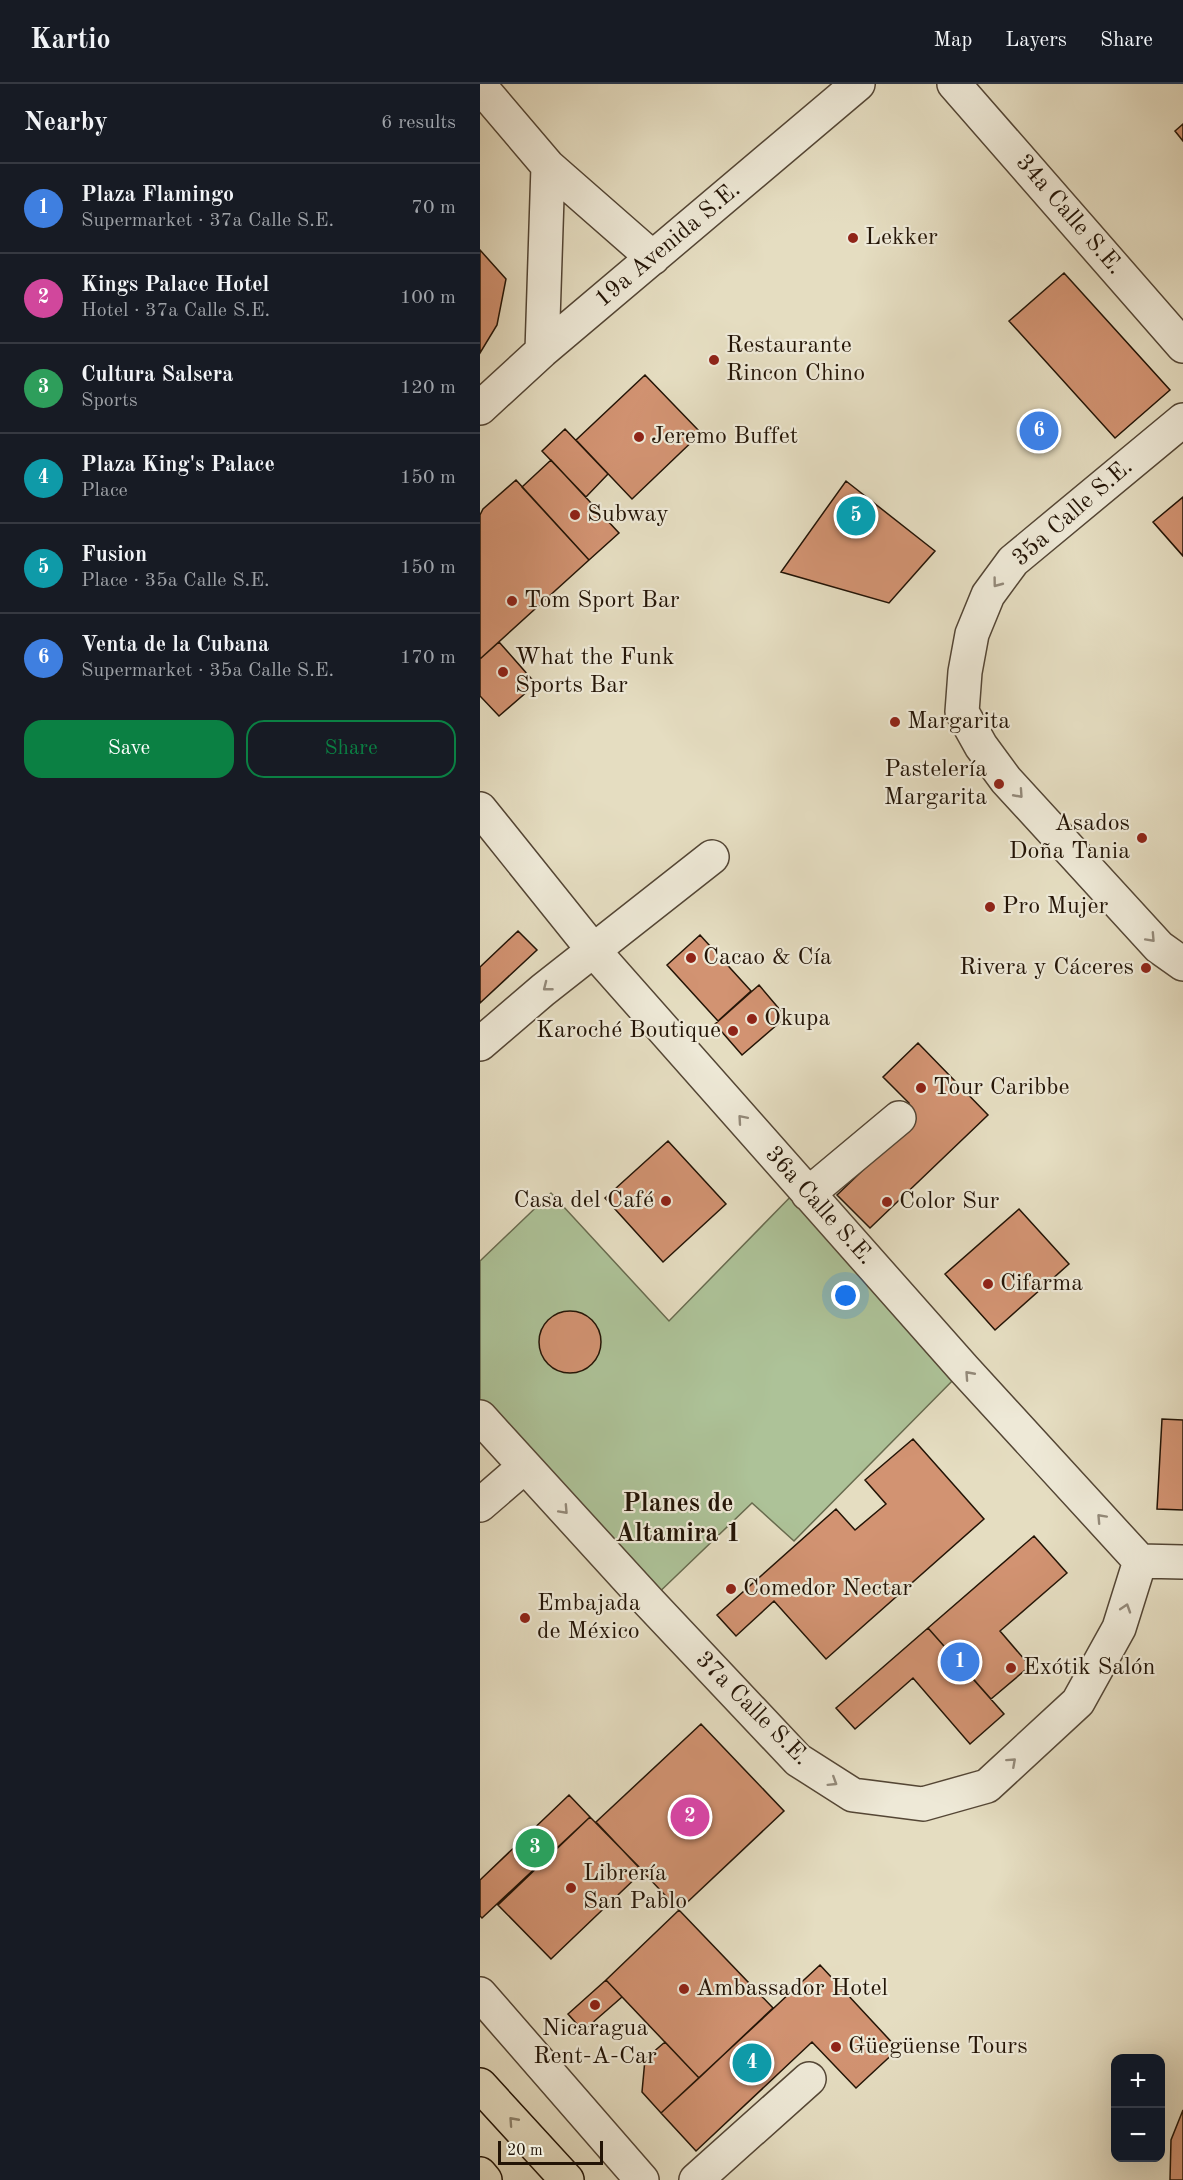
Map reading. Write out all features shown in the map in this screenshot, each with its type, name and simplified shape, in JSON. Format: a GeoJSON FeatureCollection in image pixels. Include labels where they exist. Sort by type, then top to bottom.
{"type":"FeatureCollection","features":[{"type":"Feature","properties":{"kind":"highway"},"geometry":{"type":"LineString","coordinates":[[480,2085],[567,2180]]}},
{"type":"Feature","properties":{"kind":"highway"},"geometry":{"type":"LineString","coordinates":[[480,2174],[485,2180]]}},
{"type":"Feature","properties":{"kind":"street","name":"19a Avenida S.E."},"geometry":{"type":"LineString","coordinates":[[480,408],[542,351],[858,84]]}},
{"type":"Feature","properties":{"kind":"street","name":"34a Calle S.E."},"geometry":{"type":"LineString","coordinates":[[954,84],[1183,346]]}},
{"type":"Feature","properties":{"kind":"street"},"geometry":{"type":"LineString","coordinates":[[480,86],[548,166],[653,258]]}},
{"type":"Feature","properties":{"kind":"street"},"geometry":{"type":"LineString","coordinates":[[542,351],[548,166]]}},
{"type":"Feature","properties":{"kind":"street","name":"35a Calle S.E."},"geometry":{"type":"LineString","coordinates":[[1183,420],[1014,561],[988,595],[972,634],[965,672],[962,712],[981,746],[1006,780],[1159,947],[1183,964]]}},
{"type":"Feature","properties":{"kind":"street","name":"36a Calle S.E."},"geometry":{"type":"LineString","coordinates":[[480,809],[594,951],[972,1378],[1140,1561]]}},
{"type":"Feature","properties":{"kind":"street"},"geometry":{"type":"LineString","coordinates":[[480,1044],[543,990],[712,857]]}},
{"type":"Feature","properties":{"kind":"street"},"geometry":{"type":"LineString","coordinates":[[808,1194],[899,1118]]}},
{"type":"Feature","properties":{"kind":"street","name":"37a Calle S.E."},"geometry":{"type":"LineString","coordinates":[[480,1417],[798,1760],[853,1795],[923,1804],[987,1786],[1078,1702],[1119,1628],[1140,1561]]}},
{"type":"Feature","properties":{"kind":"street"},"geometry":{"type":"LineString","coordinates":[[480,1505],[524,1467]]}},
{"type":"Feature","properties":{"kind":"street"},"geometry":{"type":"LineString","coordinates":[[1140,1561],[1183,1562]]}},
{"type":"Feature","properties":{"kind":"street"},"geometry":{"type":"LineString","coordinates":[[480,1994],[642,2180]]}},
{"type":"Feature","properties":{"kind":"street"},"geometry":{"type":"LineString","coordinates":[[696,2180],[809,2079]]}},
{"type":"Feature","properties":{"kind":"green space"},"geometry":{"type":"Polygon","coordinates":[[[801,1186],[964,1369],[794,1541],[752,1503],[649,1602],[480,1416],[480,1261],[551,1193],[669,1321],[801,1186]]]}},
{"type":"Feature","properties":{"kind":"building"},"geometry":{"type":"Polygon","coordinates":[[[1183,124],[1183,141],[1175,131],[1183,124]]]}},
{"type":"Feature","properties":{"kind":"building"},"geometry":{"type":"Polygon","coordinates":[[[480,250],[506,279],[497,325],[480,353],[480,250]]]}},
{"type":"Feature","properties":{"kind":"building"},"geometry":{"type":"Polygon","coordinates":[[[1064,273],[1170,390],[1115,438],[1009,321],[1064,273]]]}},
{"type":"Feature","properties":{"kind":"building","name":"Jeremo Buffet"},"geometry":{"type":"Polygon","coordinates":[[[645,375],[701,433],[632,499],[576,440],[645,375]]]}},
{"type":"Feature","properties":{"kind":"building"},"geometry":{"type":"Polygon","coordinates":[[[565,429],[608,474],[586,497],[542,451],[565,429]]]}},
{"type":"Feature","properties":{"kind":"building","name":"Subway"},"geometry":{"type":"Polygon","coordinates":[[[551,460],[619,533],[589,560],[522,487],[551,460]]]}},
{"type":"Feature","properties":{"kind":"building","name":"Tom Sport Bar"},"geometry":{"type":"Polygon","coordinates":[[[516,480],[589,560],[480,659],[480,515],[483,509],[516,480]]]}},
{"type":"Feature","properties":{"kind":"building"},"geometry":{"type":"Polygon","coordinates":[[[846,481],[935,551],[889,603],[781,572],[846,481]]]}},
{"type":"Feature","properties":{"kind":"building"},"geometry":{"type":"Polygon","coordinates":[[[1183,497],[1183,556],[1153,522],[1183,497]]]}},
{"type":"Feature","properties":{"kind":"building","name":"What the Funk Sports Bar"},"geometry":{"type":"Polygon","coordinates":[[[499,642],[536,684],[499,716],[480,696],[480,659],[499,642]]]}},
{"type":"Feature","properties":{"kind":"building"},"geometry":{"type":"Polygon","coordinates":[[[518,931],[537,950],[480,1003],[480,967],[518,931]]]}},
{"type":"Feature","properties":{"kind":"building"},"geometry":{"type":"Polygon","coordinates":[[[700,935],[751,991],[718,1021],[667,965],[700,935]]]}},
{"type":"Feature","properties":{"kind":"building","name":"Okupa"},"geometry":{"type":"Polygon","coordinates":[[[759,985],[786,1017],[742,1055],[715,1024],[759,985]]]}},
{"type":"Feature","properties":{"kind":"building"},"geometry":{"type":"Polygon","coordinates":[[[918,1043],[988,1115],[870,1228],[837,1195],[910,1125],[909,1103],[883,1077],[918,1043]]]}},
{"type":"Feature","properties":{"kind":"building","name":"Casa del Café"},"geometry":{"type":"Polygon","coordinates":[[[668,1141],[726,1204],[663,1262],[605,1198],[668,1141]]]}},
{"type":"Feature","properties":{"kind":"building"},"geometry":{"type":"Polygon","coordinates":[[[1019,1209],[1069,1264],[995,1330],[945,1274],[1019,1209]]]}},
{"type":"Feature","properties":{"kind":"building"},"geometry":{"type":"Polygon","coordinates":[[[570,1311],[587,1316],[592,1320],[596,1325],[601,1342],[596,1359],[592,1364],[587,1368],[570,1373],[553,1368],[548,1364],[544,1359],[539,1342],[544,1325],[548,1320],[553,1316],[570,1311]]]}},
{"type":"Feature","properties":{"kind":"building"},"geometry":{"type":"Polygon","coordinates":[[[1162,1419],[1183,1420],[1183,1510],[1157,1509],[1162,1419]]]}},
{"type":"Feature","properties":{"kind":"building"},"geometry":{"type":"Polygon","coordinates":[[[913,1439],[984,1519],[826,1659],[774,1601],[736,1636],[717,1615],[836,1509],[855,1530],[886,1504],[865,1480],[913,1439]]]}},
{"type":"Feature","properties":{"kind":"building"},"geometry":{"type":"Polygon","coordinates":[[[1034,1536],[1067,1573],[1000,1631],[1030,1666],[991,1699],[928,1628],[1034,1536]]]}},
{"type":"Feature","properties":{"kind":"building"},"geometry":{"type":"Polygon","coordinates":[[[928,1628],[1004,1714],[970,1744],[913,1678],[855,1729],[836,1708],[928,1628]]]}},
{"type":"Feature","properties":{"kind":"building"},"geometry":{"type":"Polygon","coordinates":[[[701,1724],[784,1811],[679,1910],[596,1822],[701,1724]]]}},
{"type":"Feature","properties":{"kind":"building"},"geometry":{"type":"Polygon","coordinates":[[[569,1795],[590,1817],[482,1918],[480,1916],[480,1880],[569,1795]]]}},
{"type":"Feature","properties":{"kind":"building","name":"Librería San Pablo"},"geometry":{"type":"Polygon","coordinates":[[[590,1817],[643,1871],[551,1959],[498,1905],[590,1817]]]}},
{"type":"Feature","properties":{"kind":"building","name":"Ambassador Hotel"},"geometry":{"type":"Polygon","coordinates":[[[679,1910],[773,2008],[699,2078],[606,1980],[679,1910]]]}},
{"type":"Feature","properties":{"kind":"building"},"geometry":{"type":"Polygon","coordinates":[[[820,1965],[898,2049],[856,2088],[812,2042],[696,2151],[661,2113],[820,1965]]]}},
{"type":"Feature","properties":{"kind":"building","name":"Nicaragua Rent-A-Car"},"geometry":{"type":"Polygon","coordinates":[[[606,1980],[622,1997],[583,2031],[568,2014],[606,1980]]]}},
{"type":"Feature","properties":{"kind":"building"},"geometry":{"type":"Polygon","coordinates":[[[665,2042],[699,2078],[661,2113],[642,2092],[645,2059],[665,2042]]]}},
{"type":"Feature","properties":{"kind":"building"},"geometry":{"type":"Polygon","coordinates":[[[1183,2110],[1183,2180],[1170,2180],[1171,2140],[1183,2110]]]}},
{"type":"Feature","properties":{"kind":"place","name":"Lekker"},"geometry":{"type":"Point","coordinates":[853,238]}},
{"type":"Feature","properties":{"kind":"place","name":"Restaurante Rincon Chino"},"geometry":{"type":"Point","coordinates":[714,360]}},
{"type":"Feature","properties":{"kind":"place","name":"Venta de la Cubana"},"geometry":{"type":"Point","coordinates":[1039,431]}},
{"type":"Feature","properties":{"kind":"place","name":"Jeremo Buffet"},"geometry":{"type":"Point","coordinates":[639,437]}},
{"type":"Feature","properties":{"kind":"place","name":"Subway"},"geometry":{"type":"Point","coordinates":[575,515]}},
{"type":"Feature","properties":{"kind":"place","name":"Fusion"},"geometry":{"type":"Point","coordinates":[856,516]}},
{"type":"Feature","properties":{"kind":"place","name":"Tom Sport Bar"},"geometry":{"type":"Point","coordinates":[512,601]}},
{"type":"Feature","properties":{"kind":"place","name":"What the Funk Sports Bar"},"geometry":{"type":"Point","coordinates":[503,672]}},
{"type":"Feature","properties":{"kind":"place","name":"Margarita"},"geometry":{"type":"Point","coordinates":[895,722]}},
{"type":"Feature","properties":{"kind":"place","name":"Pastelería Margarita"},"geometry":{"type":"Point","coordinates":[999,784]}},
{"type":"Feature","properties":{"kind":"place","name":"Asados Doña Tania"},"geometry":{"type":"Point","coordinates":[1142,838]}},
{"type":"Feature","properties":{"kind":"place","name":"Pro Mujer"},"geometry":{"type":"Point","coordinates":[990,907]}},
{"type":"Feature","properties":{"kind":"place","name":"Cacao & Cía"},"geometry":{"type":"Point","coordinates":[691,958]}},
{"type":"Feature","properties":{"kind":"place","name":"Rivera y Cáceres"},"geometry":{"type":"Point","coordinates":[1146,968]}},
{"type":"Feature","properties":{"kind":"place","name":"Okupa"},"geometry":{"type":"Point","coordinates":[752,1019]}},
{"type":"Feature","properties":{"kind":"place","name":"Karoché Boutique"},"geometry":{"type":"Point","coordinates":[733,1031]}},
{"type":"Feature","properties":{"kind":"place","name":"Tour Caribbe"},"geometry":{"type":"Point","coordinates":[921,1088]}},
{"type":"Feature","properties":{"kind":"place","name":"Casa del Café"},"geometry":{"type":"Point","coordinates":[666,1201]}},
{"type":"Feature","properties":{"kind":"place","name":"Color Sur"},"geometry":{"type":"Point","coordinates":[887,1202]}},
{"type":"Feature","properties":{"kind":"place","name":"Cifarma"},"geometry":{"type":"Point","coordinates":[988,1284]}},
{"type":"Feature","properties":{"kind":"place","name":"Comedor Nectar"},"geometry":{"type":"Point","coordinates":[731,1589]}},
{"type":"Feature","properties":{"kind":"place","name":"Embajada de México"},"geometry":{"type":"Point","coordinates":[525,1618]}},
{"type":"Feature","properties":{"kind":"place","name":"Plaza Flamingo"},"geometry":{"type":"Point","coordinates":[960,1662]}},
{"type":"Feature","properties":{"kind":"place","name":"Exótik Salón"},"geometry":{"type":"Point","coordinates":[1011,1668]}},
{"type":"Feature","properties":{"kind":"place","name":"Kings Palace Hotel"},"geometry":{"type":"Point","coordinates":[690,1817]}},
{"type":"Feature","properties":{"kind":"place","name":"Cultura Salsera"},"geometry":{"type":"Point","coordinates":[535,1848]}},
{"type":"Feature","properties":{"kind":"place","name":"Librería San Pablo"},"geometry":{"type":"Point","coordinates":[571,1888]}},
{"type":"Feature","properties":{"kind":"place","name":"Ambassador Hotel"},"geometry":{"type":"Point","coordinates":[684,1989]}},
{"type":"Feature","properties":{"kind":"place","name":"Nicaragua Rent-A-Car"},"geometry":{"type":"Point","coordinates":[595,2005]}},
{"type":"Feature","properties":{"kind":"place","name":"Güegüense Tours"},"geometry":{"type":"Point","coordinates":[836,2047]}},
{"type":"Feature","properties":{"kind":"place","name":"Plaza King's Palace"},"geometry":{"type":"Point","coordinates":[752,2063]}},
{"type":"Feature","properties":{"kind":"district","name":"Planes de Altamira 1"},"geometry":{"type":"Point","coordinates":[678,1519]}}]}
